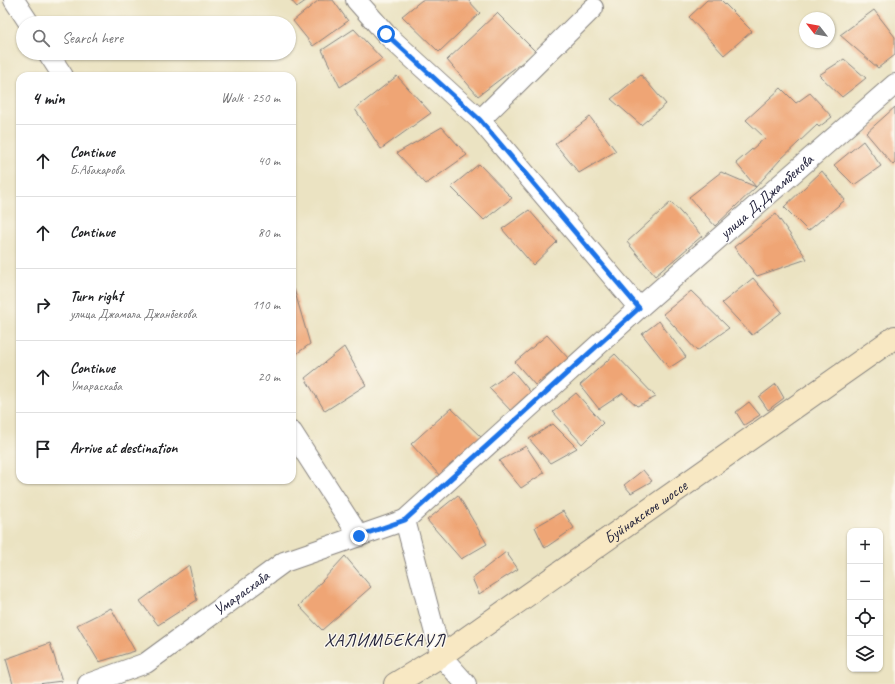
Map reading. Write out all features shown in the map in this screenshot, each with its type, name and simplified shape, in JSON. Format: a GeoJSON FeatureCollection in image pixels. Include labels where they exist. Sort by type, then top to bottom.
{"type":"FeatureCollection","features":[{"type":"Feature","properties":{"kind":"main road","name":"Буйнакское шоссе"},"geometry":{"type":"LineString","coordinates":[[395,684],[441,656],[895,337]]}},
{"type":"Feature","properties":{"kind":"street"},"geometry":{"type":"LineString","coordinates":[[14,0],[24,16]]}},
{"type":"Feature","properties":{"kind":"street"},"geometry":{"type":"LineString","coordinates":[[356,0],[386,34],[480,120],[639,308]]}},
{"type":"Feature","properties":{"kind":"street"},"geometry":{"type":"LineString","coordinates":[[480,120],[593,8]]}},
{"type":"Feature","properties":{"kind":"street"},"geometry":{"type":"LineString","coordinates":[[53,60],[60,72]]}},
{"type":"Feature","properties":{"kind":"street","name":"улица Д.Джамбекова"},"geometry":{"type":"LineString","coordinates":[[405,520],[639,308],[895,84]]}},
{"type":"Feature","properties":{"kind":"street"},"geometry":{"type":"LineString","coordinates":[[296,438],[359,536]]}},
{"type":"Feature","properties":{"kind":"street"},"geometry":{"type":"LineString","coordinates":[[405,520],[441,656],[466,684]]}},
{"type":"Feature","properties":{"kind":"street","name":"Умарасхаба"},"geometry":{"type":"LineString","coordinates":[[88,684],[146,663],[284,562],[405,520]]}},
{"type":"Feature","properties":{"kind":"building"},"geometry":{"type":"Polygon","coordinates":[[[291,0],[307,0],[297,7],[291,0]]]}},
{"type":"Feature","properties":{"kind":"building"},"geometry":{"type":"Polygon","coordinates":[[[319,0],[333,0],[348,21],[313,46],[296,25],[296,19],[319,0]]]}},
{"type":"Feature","properties":{"kind":"building"},"geometry":{"type":"Polygon","coordinates":[[[422,0],[468,0],[480,13],[439,52],[402,16],[422,0]]]}},
{"type":"Feature","properties":{"kind":"building"},"geometry":{"type":"Polygon","coordinates":[[[707,0],[721,0],[752,31],[724,55],[689,17],[707,0]]]}},
{"type":"Feature","properties":{"kind":"building"},"geometry":{"type":"Polygon","coordinates":[[[874,10],[895,37],[895,55],[878,68],[840,35],[874,10]]]}},
{"type":"Feature","properties":{"kind":"building"},"geometry":{"type":"Polygon","coordinates":[[[497,13],[536,52],[478,96],[447,60],[497,13]]]}},
{"type":"Feature","properties":{"kind":"building"},"geometry":{"type":"Polygon","coordinates":[[[354,29],[382,59],[340,87],[322,50],[354,29]]]}},
{"type":"Feature","properties":{"kind":"building"},"geometry":{"type":"Polygon","coordinates":[[[844,59],[866,78],[842,97],[819,75],[844,59]]]}},
{"type":"Feature","properties":{"kind":"building"},"geometry":{"type":"Polygon","coordinates":[[[641,75],[666,104],[641,125],[611,99],[641,75]]]}},
{"type":"Feature","properties":{"kind":"building"},"geometry":{"type":"Polygon","coordinates":[[[397,76],[431,113],[381,149],[355,109],[397,76]]]}},
{"type":"Feature","properties":{"kind":"building"},"geometry":{"type":"Polygon","coordinates":[[[781,88],[796,103],[810,93],[832,117],[819,127],[817,125],[780,160],[756,187],[736,163],[765,138],[746,120],[781,88]]]}},
{"type":"Feature","properties":{"kind":"building"},"geometry":{"type":"Polygon","coordinates":[[[895,107],[895,163],[893,165],[866,133],[895,107]]]}},
{"type":"Feature","properties":{"kind":"building"},"geometry":{"type":"Polygon","coordinates":[[[590,117],[616,151],[579,173],[555,144],[590,117]]]}},
{"type":"Feature","properties":{"kind":"building"},"geometry":{"type":"Polygon","coordinates":[[[442,127],[467,155],[426,184],[397,153],[442,127]]]}},
{"type":"Feature","properties":{"kind":"building"},"geometry":{"type":"Polygon","coordinates":[[[863,141],[881,166],[854,185],[834,165],[863,141]]]}},
{"type":"Feature","properties":{"kind":"building"},"geometry":{"type":"Polygon","coordinates":[[[479,164],[512,198],[484,220],[451,187],[479,164]]]}},
{"type":"Feature","properties":{"kind":"building"},"geometry":{"type":"Polygon","coordinates":[[[822,171],[845,200],[808,231],[784,207],[822,171]]]}},
{"type":"Feature","properties":{"kind":"building"},"geometry":{"type":"Polygon","coordinates":[[[721,172],[756,187],[715,226],[689,197],[721,172]]]}},
{"type":"Feature","properties":{"kind":"building"},"geometry":{"type":"Polygon","coordinates":[[[671,202],[702,236],[655,276],[627,242],[671,202]]]}},
{"type":"Feature","properties":{"kind":"building"},"geometry":{"type":"Polygon","coordinates":[[[529,210],[557,242],[533,265],[502,229],[529,210]]]}},
{"type":"Feature","properties":{"kind":"building"},"geometry":{"type":"Polygon","coordinates":[[[776,214],[807,259],[757,276],[734,247],[776,214]]]}},
{"type":"Feature","properties":{"kind":"building"},"geometry":{"type":"Polygon","coordinates":[[[753,278],[782,312],[752,335],[722,303],[753,278]]]}},
{"type":"Feature","properties":{"kind":"building"},"geometry":{"type":"Polygon","coordinates":[[[691,291],[729,328],[697,351],[663,314],[691,291]]]}},
{"type":"Feature","properties":{"kind":"building"},"geometry":{"type":"Polygon","coordinates":[[[296,296],[310,344],[296,354],[296,296]]]}},
{"type":"Feature","properties":{"kind":"building"},"geometry":{"type":"Polygon","coordinates":[[[659,321],[686,357],[669,368],[642,334],[659,321]]]}},
{"type":"Feature","properties":{"kind":"building"},"geometry":{"type":"Polygon","coordinates":[[[547,335],[569,359],[535,385],[515,362],[547,335]]]}},
{"type":"Feature","properties":{"kind":"building"},"geometry":{"type":"Polygon","coordinates":[[[344,347],[366,385],[325,411],[305,378],[344,347]]]}},
{"type":"Feature","properties":{"kind":"building"},"geometry":{"type":"Polygon","coordinates":[[[615,354],[656,397],[637,406],[623,393],[599,409],[580,385],[615,354]]]}},
{"type":"Feature","properties":{"kind":"building"},"geometry":{"type":"Polygon","coordinates":[[[513,371],[533,395],[513,413],[489,388],[513,371]]]}},
{"type":"Feature","properties":{"kind":"building"},"geometry":{"type":"Polygon","coordinates":[[[776,384],[784,398],[768,410],[759,397],[776,384]]]}},
{"type":"Feature","properties":{"kind":"building"},"geometry":{"type":"Polygon","coordinates":[[[576,393],[603,423],[582,444],[553,412],[576,393]]]}},
{"type":"Feature","properties":{"kind":"building"},"geometry":{"type":"Polygon","coordinates":[[[749,402],[760,415],[744,425],[736,412],[749,402]]]}},
{"type":"Feature","properties":{"kind":"building"},"geometry":{"type":"Polygon","coordinates":[[[451,408],[483,439],[441,477],[411,444],[451,408]]]}},
{"type":"Feature","properties":{"kind":"building"},"geometry":{"type":"Polygon","coordinates":[[[553,424],[577,448],[550,463],[529,439],[553,424]]]}},
{"type":"Feature","properties":{"kind":"building"},"geometry":{"type":"Polygon","coordinates":[[[526,446],[544,473],[521,488],[499,461],[526,446]]]}},
{"type":"Feature","properties":{"kind":"building"},"geometry":{"type":"Polygon","coordinates":[[[643,470],[652,481],[631,493],[624,485],[643,470]]]}},
{"type":"Feature","properties":{"kind":"building"},"geometry":{"type":"Polygon","coordinates":[[[458,495],[487,544],[461,559],[427,520],[458,495]]]}},
{"type":"Feature","properties":{"kind":"building"},"geometry":{"type":"Polygon","coordinates":[[[563,511],[574,528],[545,548],[535,527],[563,511]]]}},
{"type":"Feature","properties":{"kind":"building"},"geometry":{"type":"Polygon","coordinates":[[[506,552],[518,569],[479,594],[472,578],[506,552]]]}},
{"type":"Feature","properties":{"kind":"building"},"geometry":{"type":"Polygon","coordinates":[[[345,556],[371,587],[322,630],[299,606],[345,556]]]}},
{"type":"Feature","properties":{"kind":"building"},"geometry":{"type":"Polygon","coordinates":[[[189,565],[197,600],[158,625],[140,601],[189,565]]]}},
{"type":"Feature","properties":{"kind":"building"},"geometry":{"type":"Polygon","coordinates":[[[111,608],[135,651],[99,662],[77,625],[111,608]]]}},
{"type":"Feature","properties":{"kind":"building"},"geometry":{"type":"Polygon","coordinates":[[[50,643],[62,681],[38,684],[13,684],[6,659],[50,643]]]}},
{"type":"Feature","properties":{"kind":"district","name":"ХАЛИМБЕКАУЛ"},"geometry":{"type":"Point","coordinates":[385,640]}},
{"type":"Feature","properties":{"kind":"route"},"geometry":{"type":"LineString","coordinates":[[359,536],[405,520],[639,308],[480,120],[386,34]]}}]}
